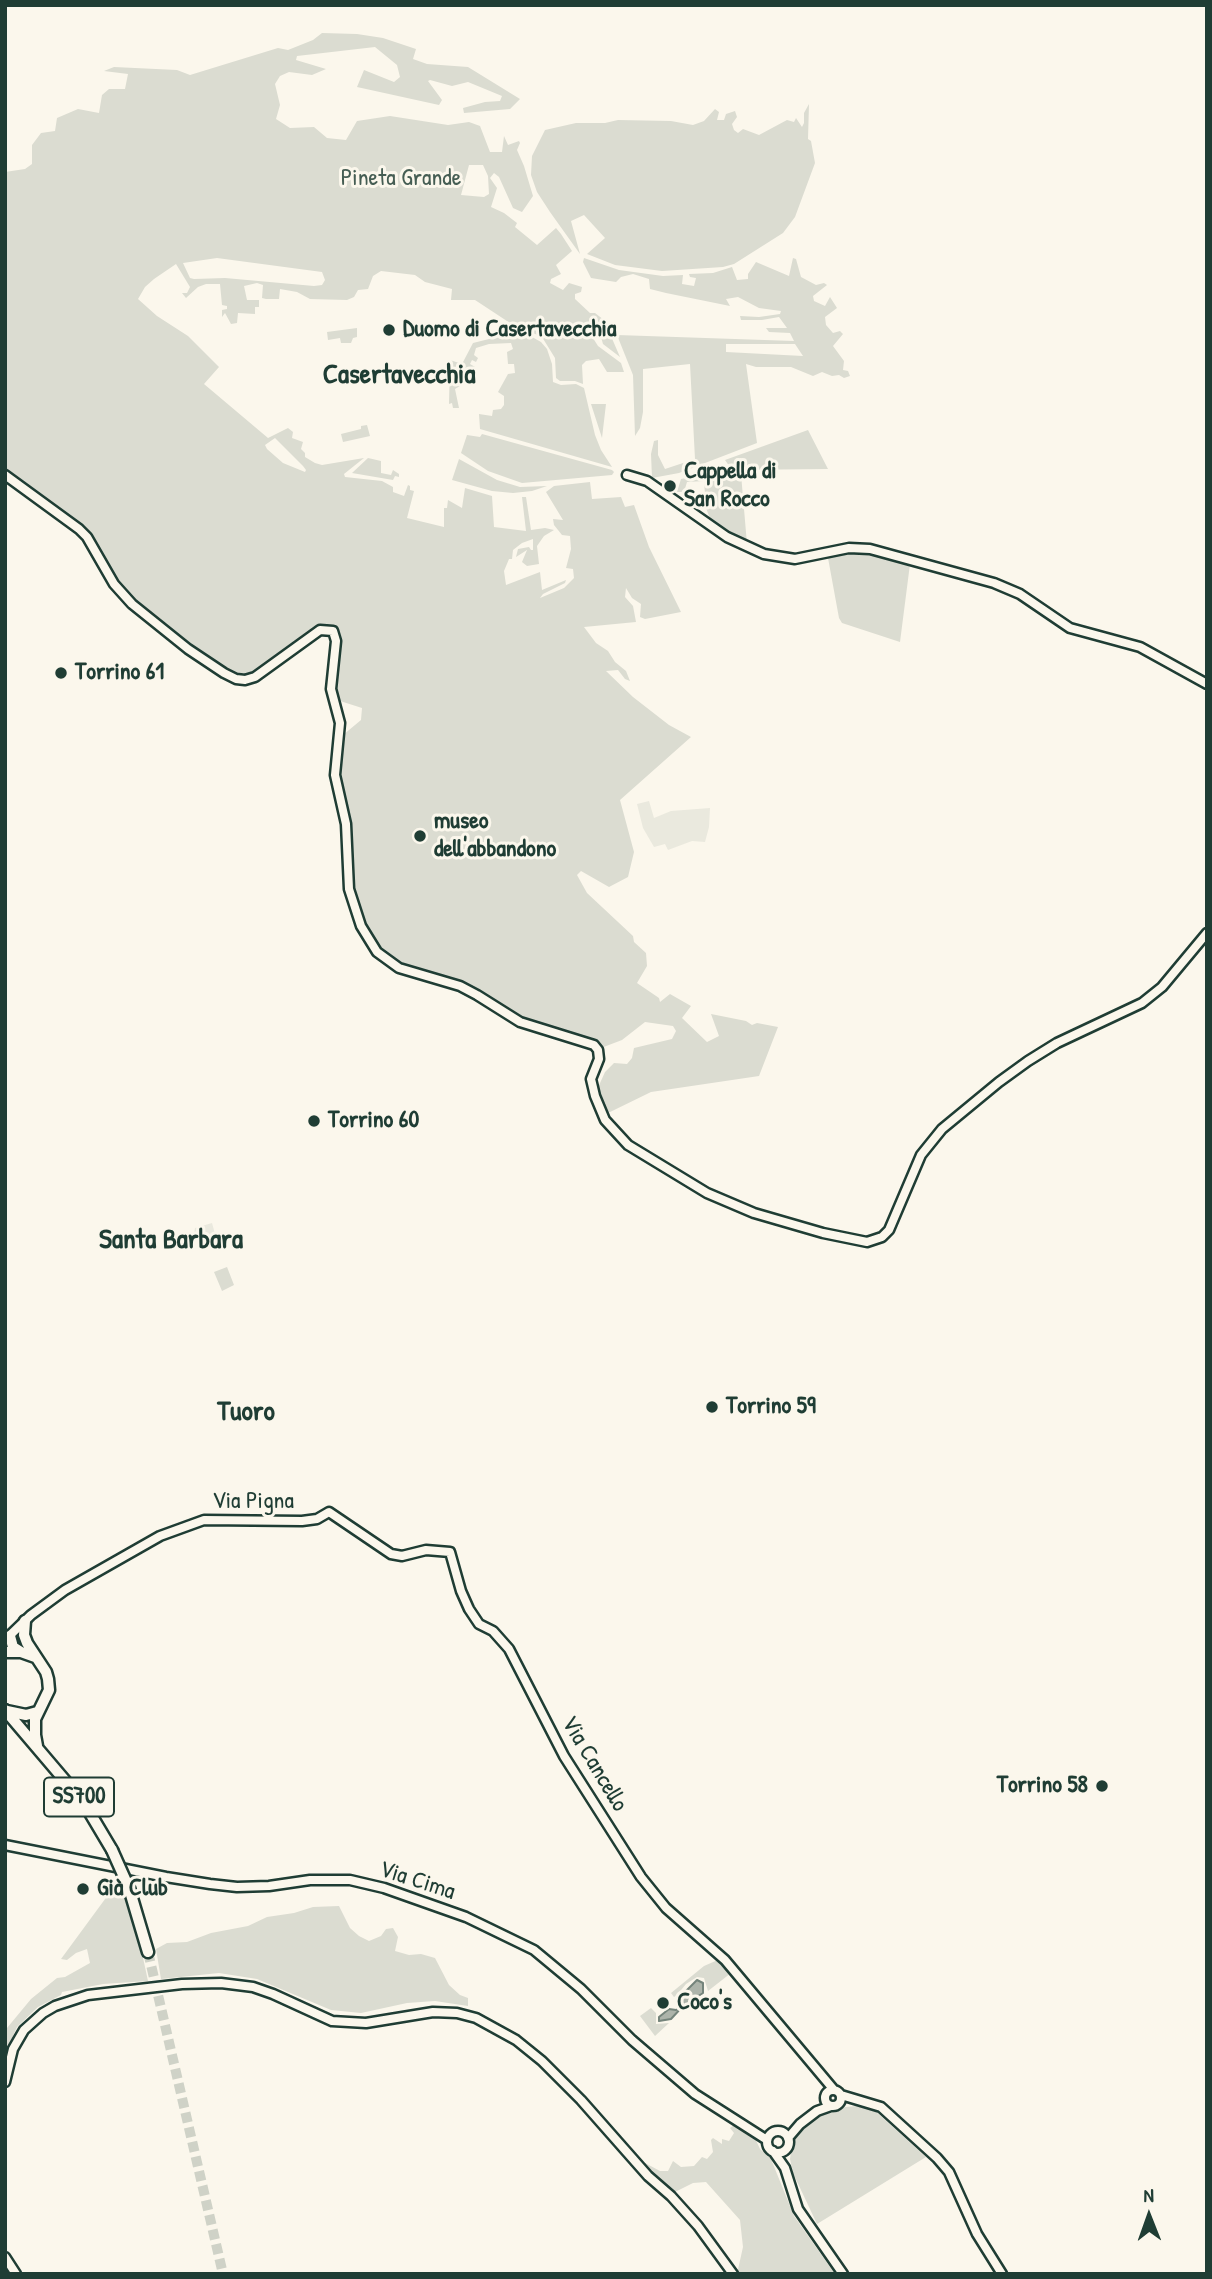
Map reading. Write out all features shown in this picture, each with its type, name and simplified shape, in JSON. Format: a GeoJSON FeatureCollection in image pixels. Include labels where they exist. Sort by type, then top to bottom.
{"type":"FeatureCollection","features":[{"type":"Feature","properties":{"kind":"highway","name":"SS700"},"geometry":{"type":"LineString","coordinates":[[24,1647],[25,1621]]}},
{"type":"Feature","properties":{"kind":"highway","name":"SS700"},"geometry":{"type":"LineString","coordinates":[[8,1638],[13,1647],[24,1647],[41,1663],[48,1679],[49,1690],[37,1712],[35,1735],[38,1748]]}},
{"type":"Feature","properties":{"kind":"highway"},"geometry":{"type":"LineString","coordinates":[[5,1651],[24,1647]]}},
{"type":"Feature","properties":{"kind":"highway","name":"SS700"},"geometry":{"type":"LineString","coordinates":[[6,1710],[26,1715],[37,1712]]}},
{"type":"Feature","properties":{"kind":"highway","name":"SS700"},"geometry":{"type":"LineString","coordinates":[[6,1710],[84,1803],[112,1850],[129,1888],[148,1952]]}},
{"type":"Feature","properties":{"kind":"street"},"geometry":{"type":"LineString","coordinates":[[5,475],[87,537],[114,583],[132,604],[188,649],[236,679],[255,677],[320,630],[333,631],[336,641],[331,690],[340,723],[335,775],[346,824],[349,889],[361,926],[377,952],[399,968],[460,986],[520,1022],[594,1045],[599,1059],[591,1079],[595,1096],[605,1120],[628,1145],[707,1193],[754,1213],[823,1233],[867,1242],[882,1237],[889,1230],[921,1155],[942,1129],[1028,1061],[1057,1043],[1142,1003],[1162,987],[1207,933]]}},
{"type":"Feature","properties":{"kind":"street"},"geometry":{"type":"LineString","coordinates":[[627,475],[647,481],[727,537],[764,554],[795,559],[849,548],[870,550],[994,583],[1020,594],[1070,628],[1140,647],[1207,684]]}},
{"type":"Feature","properties":{"kind":"street","name":"Via Pigna"},"geometry":{"type":"LineString","coordinates":[[8,1638],[65,1590],[160,1535],[204,1520],[302,1521],[317,1519],[329,1512]]}},
{"type":"Feature","properties":{"kind":"street","name":"Via Cancello"},"geometry":{"type":"LineString","coordinates":[[329,1512],[391,1555],[402,1556],[426,1550],[450,1552],[461,1591],[479,1624],[493,1631],[509,1649],[564,1756],[641,1877],[666,1908],[725,1960],[827,2080],[833,2096]]}},
{"type":"Feature","properties":{"kind":"street","name":"Via Cima"},"geometry":{"type":"LineString","coordinates":[[5,1845],[210,1884],[248,1886],[310,1880],[350,1880],[384,1888],[466,1917],[534,1950],[581,1989],[632,2040],[695,2094],[767,2140],[768,2147],[785,2168],[799,2209],[843,2274]]}},
{"type":"Feature","properties":{"kind":"street"},"geometry":{"type":"LineString","coordinates":[[5,2082],[13,2049],[24,2030],[43,2013],[72,1999],[88,1995],[221,1983],[253,1987],[274,1994],[332,2021],[366,2023],[433,2012],[457,2013],[476,2018],[516,2040],[581,2100],[648,2176],[671,2196],[698,2226],[733,2274]]}},
{"type":"Feature","properties":{"kind":"street"},"geometry":{"type":"LineString","coordinates":[[833,2096],[881,2108],[927,2148],[949,2172],[977,2234],[1002,2274]]}},
{"type":"Feature","properties":{"kind":"street"},"geometry":{"type":"LineString","coordinates":[[817,2111],[831,2106],[833,2096]]}},
{"type":"Feature","properties":{"kind":"street"},"geometry":{"type":"LineString","coordinates":[[788,2138],[833,2096]]}},
{"type":"Feature","properties":{"kind":"street"},"geometry":{"type":"LineString","coordinates":[[767,2140],[777,2132],[800,2124]]}},
{"type":"Feature","properties":{"kind":"street","name":"Via Cima"},"geometry":{"type":"LineString","coordinates":[[750,2127],[777,2132],[788,2138],[785,2168]]}},
{"type":"Feature","properties":{"kind":"street"},"geometry":{"type":"LineString","coordinates":[[773,2151],[780,2152],[786,2148]]}},
{"type":"Feature","properties":{"kind":"street"},"geometry":{"type":"LineString","coordinates":[[5,2257],[16,2274]]}},
{"type":"Feature","properties":{"kind":"shaded area"},"geometry":{"type":"Polygon","coordinates":[[[649,801],[654,818],[671,811],[710,808],[705,842],[692,841],[668,850],[665,844],[654,847],[643,828],[637,804],[649,801]]]}},
{"type":"Feature","properties":{"kind":"shaded area"},"geometry":{"type":"Polygon","coordinates":[[[212,1223],[217,1241],[199,1245],[194,1234],[195,1228],[212,1223]]]}},
{"type":"Feature","properties":{"kind":"shaded area"},"geometry":{"type":"Polygon","coordinates":[[[697,1980],[703,1983],[703,1993],[683,2006],[671,2019],[659,2021],[659,2017],[669,2009],[676,2010],[679,2008],[677,2005],[682,2006],[680,1997],[697,1980]]]}},
{"type":"Feature","properties":{"kind":"green space","name":"Pineta Grande"},"geometry":{"type":"Polygon","coordinates":[[[322,33],[383,38],[416,49],[413,59],[427,64],[468,67],[520,99],[510,109],[464,113],[463,108],[500,101],[502,96],[468,82],[452,86],[430,80],[428,81],[442,100],[439,105],[357,87],[364,70],[394,82],[400,77],[397,65],[375,47],[297,56],[296,60],[326,69],[312,75],[289,72],[280,76],[275,84],[280,105],[276,119],[290,128],[314,127],[327,138],[346,140],[357,121],[390,116],[448,125],[469,122],[480,126],[490,152],[502,152],[504,136],[508,145],[519,141],[517,150],[533,196],[522,212],[513,208],[499,177],[494,173],[490,178],[497,188],[491,207],[517,223],[515,227],[537,245],[556,228],[561,234],[572,251],[556,265],[561,274],[551,279],[550,283],[563,290],[569,283],[582,287],[581,292],[575,294],[575,299],[590,313],[595,313],[604,320],[620,357],[603,344],[599,330],[596,331],[590,324],[586,327],[598,346],[621,363],[624,372],[607,372],[599,359],[586,361],[582,365],[583,384],[560,381],[556,378],[555,358],[542,337],[510,323],[475,300],[451,300],[452,289],[425,282],[415,275],[381,271],[373,276],[368,289],[358,290],[354,297],[347,300],[310,299],[297,292],[280,289],[279,299],[266,299],[262,298],[263,285],[257,283],[244,286],[247,300],[259,300],[259,307],[255,307],[255,314],[238,313],[237,323],[231,324],[225,313],[222,317],[222,310],[227,309],[227,306],[222,305],[220,284],[198,287],[186,298],[182,293],[187,293],[190,287],[176,264],[145,287],[138,299],[157,316],[188,336],[219,367],[204,384],[268,438],[288,428],[293,432],[292,438],[303,442],[301,449],[305,457],[315,463],[322,465],[364,458],[344,474],[345,477],[382,481],[393,487],[393,492],[404,496],[408,485],[410,486],[410,490],[414,491],[407,518],[444,527],[444,508],[447,508],[448,500],[462,508],[465,488],[492,496],[494,527],[526,531],[522,497],[526,497],[531,530],[554,530],[544,536],[537,546],[539,564],[527,566],[522,562],[527,550],[516,557],[518,549],[529,547],[533,550],[533,539],[513,550],[512,559],[509,559],[504,571],[506,585],[540,572],[542,590],[566,580],[540,598],[564,588],[574,578],[573,569],[566,568],[571,549],[570,536],[562,535],[554,525],[553,519],[563,520],[546,492],[554,486],[590,482],[592,499],[621,497],[625,507],[634,505],[649,547],[681,612],[645,619],[640,617],[641,604],[632,598],[626,588],[625,597],[633,606],[636,622],[584,627],[596,643],[608,651],[615,662],[626,671],[630,681],[618,670],[606,671],[633,697],[669,725],[691,737],[620,800],[634,852],[628,877],[609,887],[581,871],[577,875],[587,893],[633,936],[634,942],[646,953],[647,966],[637,983],[659,998],[660,1002],[670,994],[691,1006],[682,1018],[707,1042],[719,1036],[711,1014],[746,1021],[752,1025],[757,1023],[778,1027],[759,1076],[651,1092],[606,1114],[596,1092],[605,1072],[614,1063],[627,1064],[632,1058],[634,1048],[672,1039],[676,1031],[673,1026],[645,1022],[622,1040],[601,1048],[594,1039],[536,1024],[512,1014],[483,994],[392,961],[382,952],[365,926],[351,875],[350,817],[338,771],[343,735],[361,720],[362,708],[337,700],[335,686],[340,633],[338,627],[323,624],[255,672],[236,674],[221,668],[125,592],[84,528],[5,471],[5,172],[25,169],[32,164],[32,145],[41,133],[55,131],[57,118],[78,109],[99,113],[102,95],[109,89],[125,89],[128,74],[104,71],[114,67],[177,70],[190,75],[278,48],[288,50],[313,40],[322,33]],[[469,165],[461,195],[484,197],[489,194],[488,176],[483,165],[469,165]],[[217,258],[183,263],[190,278],[194,279],[225,278],[314,286],[322,285],[325,280],[322,272],[217,258]],[[275,438],[265,445],[283,463],[305,472],[303,466],[275,438]]]}},
{"type":"Feature","properties":{"kind":"green space"},"geometry":{"type":"Polygon","coordinates":[[[809,104],[808,139],[811,141],[815,163],[795,217],[783,233],[734,264],[723,267],[662,271],[615,265],[587,254],[605,238],[584,215],[571,221],[580,254],[537,192],[531,175],[532,156],[545,130],[576,123],[618,120],[671,121],[693,125],[704,121],[715,109],[719,112],[717,120],[724,120],[726,114],[735,111],[737,117],[732,124],[738,133],[743,129],[759,135],[787,120],[794,122],[796,118],[802,127],[804,113],[809,104]]]}},
{"type":"Feature","properties":{"kind":"green space"},"geometry":{"type":"Polygon","coordinates":[[[584,258],[619,270],[663,276],[683,275],[682,284],[694,286],[696,278],[690,277],[689,274],[713,273],[732,267],[737,280],[748,279],[748,274],[756,262],[789,276],[793,258],[796,259],[801,277],[816,285],[827,285],[813,296],[814,301],[825,306],[830,297],[837,308],[825,317],[826,325],[833,333],[840,331],[843,334],[833,346],[844,361],[843,370],[848,371],[850,376],[844,378],[822,372],[813,376],[791,367],[756,367],[746,364],[757,443],[679,473],[652,478],[651,454],[654,441],[658,440],[658,455],[665,469],[695,459],[690,364],[643,369],[643,412],[640,428],[635,436],[633,375],[617,335],[794,341],[790,333],[769,332],[766,328],[787,328],[779,317],[741,320],[740,316],[759,317],[780,314],[781,311],[759,308],[738,297],[726,299],[730,306],[650,289],[649,279],[633,274],[621,277],[616,282],[591,278],[583,262],[584,258]],[[726,344],[726,352],[803,356],[795,344],[726,344]]]}},
{"type":"Feature","properties":{"kind":"green space"},"geometry":{"type":"Polygon","coordinates":[[[357,328],[357,337],[353,338],[351,343],[341,343],[340,338],[328,340],[327,332],[357,328]]]}},
{"type":"Feature","properties":{"kind":"green space"},"geometry":{"type":"Polygon","coordinates":[[[523,332],[541,342],[547,349],[552,364],[553,382],[561,385],[576,384],[584,388],[595,435],[612,467],[480,429],[479,414],[492,416],[493,410],[501,409],[504,405],[504,396],[498,392],[508,374],[515,373],[514,364],[508,364],[507,352],[513,349],[511,343],[489,344],[476,348],[474,355],[478,358],[470,364],[475,367],[474,372],[468,375],[470,380],[455,389],[459,408],[453,408],[452,403],[449,404],[450,360],[462,364],[473,343],[501,336],[501,333],[523,332]]]}},
{"type":"Feature","properties":{"kind":"green space"},"geometry":{"type":"Polygon","coordinates":[[[591,404],[606,404],[602,438],[591,404]]]}},
{"type":"Feature","properties":{"kind":"green space"},"geometry":{"type":"Polygon","coordinates":[[[367,425],[370,436],[343,442],[341,434],[367,425]]]}},
{"type":"Feature","properties":{"kind":"green space"},"geometry":{"type":"Polygon","coordinates":[[[808,430],[828,469],[732,470],[725,460],[808,430]]]}},
{"type":"Feature","properties":{"kind":"green space"},"geometry":{"type":"Polygon","coordinates":[[[482,434],[614,472],[612,475],[522,483],[488,471],[461,453],[467,435],[480,437],[482,434]]]}},
{"type":"Feature","properties":{"kind":"green space"},"geometry":{"type":"Polygon","coordinates":[[[368,458],[381,461],[381,473],[391,475],[393,470],[399,477],[395,476],[393,480],[352,473],[368,458]]]}},
{"type":"Feature","properties":{"kind":"green space"},"geometry":{"type":"Polygon","coordinates":[[[459,459],[497,480],[520,487],[547,486],[513,493],[492,491],[452,480],[459,459]]]}},
{"type":"Feature","properties":{"kind":"green space"},"geometry":{"type":"Polygon","coordinates":[[[741,474],[747,544],[712,524],[706,508],[704,481],[687,482],[684,492],[677,492],[681,479],[700,475],[741,474]]]}},
{"type":"Feature","properties":{"kind":"green space"},"geometry":{"type":"Polygon","coordinates":[[[848,552],[871,553],[910,564],[900,642],[842,623],[839,618],[828,558],[848,552]]]}},
{"type":"Feature","properties":{"kind":"green space"},"geometry":{"type":"Polygon","coordinates":[[[227,1267],[234,1285],[222,1291],[214,1272],[227,1267]]]}},
{"type":"Feature","properties":{"kind":"green space"},"geometry":{"type":"Polygon","coordinates":[[[113,1880],[125,1889],[148,1981],[103,1984],[62,1992],[38,2007],[17,2027],[5,2053],[7,2028],[31,1999],[57,1978],[65,1977],[90,1963],[87,1949],[67,1960],[61,1959],[108,1895],[113,1880]]]}},
{"type":"Feature","properties":{"kind":"green space"},"geometry":{"type":"Polygon","coordinates":[[[339,1906],[350,1928],[359,1936],[369,1941],[381,1936],[386,1929],[393,1928],[398,1937],[395,1951],[435,1958],[449,1985],[468,1998],[468,2006],[435,2001],[407,2003],[361,2013],[331,2010],[257,1979],[219,1973],[161,1979],[156,1949],[167,1943],[187,1942],[211,1933],[248,1926],[267,1917],[313,1907],[339,1906]]]}},
{"type":"Feature","properties":{"kind":"green space"},"geometry":{"type":"Polygon","coordinates":[[[720,1959],[731,1973],[708,1991],[704,1978],[697,1977],[674,1997],[671,1993],[704,1966],[720,1959]]]}},
{"type":"Feature","properties":{"kind":"green space"},"geometry":{"type":"Polygon","coordinates":[[[651,2008],[656,2013],[656,2024],[669,2023],[655,2036],[640,2016],[651,2008]]]}},
{"type":"Feature","properties":{"kind":"green space"},"geometry":{"type":"Polygon","coordinates":[[[845,2107],[873,2109],[926,2157],[817,2224],[793,2173],[790,2159],[793,2139],[799,2131],[824,2113],[835,2113],[845,2107]]]}},
{"type":"Feature","properties":{"kind":"green space"},"geometry":{"type":"Polygon","coordinates":[[[734,2125],[754,2136],[760,2149],[771,2159],[794,2216],[835,2274],[737,2274],[743,2247],[740,2220],[706,2182],[693,2183],[673,2193],[644,2167],[645,2163],[660,2171],[668,2171],[673,2161],[681,2167],[694,2166],[702,2157],[707,2159],[713,2152],[713,2138],[722,2144],[722,2139],[729,2141],[734,2133],[730,2128],[734,2125]]]}},
{"type":"Feature","properties":{"kind":"tunnel"},"geometry":{"type":"LineString","coordinates":[[148,1952],[223,2274]]}},
{"type":"Feature","properties":{"kind":"place","name":"Duomo di Casertavecchia"},"geometry":{"type":"Point","coordinates":[389,330]}},
{"type":"Feature","properties":{"kind":"place","name":"Cappella di San Rocco"},"geometry":{"type":"Point","coordinates":[670,486]}},
{"type":"Feature","properties":{"kind":"place","name":"Torrino 61"},"geometry":{"type":"Point","coordinates":[61,673]}},
{"type":"Feature","properties":{"kind":"place","name":"museo dell'abbandono"},"geometry":{"type":"Point","coordinates":[420,836]}},
{"type":"Feature","properties":{"kind":"place","name":"Torrino 60"},"geometry":{"type":"Point","coordinates":[314,1121]}},
{"type":"Feature","properties":{"kind":"place","name":"Torrino 59"},"geometry":{"type":"Point","coordinates":[712,1407]}},
{"type":"Feature","properties":{"kind":"place","name":"Torrino 58"},"geometry":{"type":"Point","coordinates":[1102,1786]}},
{"type":"Feature","properties":{"kind":"place","name":"Già Club"},"geometry":{"type":"Point","coordinates":[83,1889]}},
{"type":"Feature","properties":{"kind":"place","name":"Coco's"},"geometry":{"type":"Point","coordinates":[663,2003]}},
{"type":"Feature","properties":{"kind":"district","name":"Casertavecchia"},"geometry":{"type":"Point","coordinates":[399,376]}},
{"type":"Feature","properties":{"kind":"district","name":"Santa Barbara"},"geometry":{"type":"Point","coordinates":[171,1241]}},
{"type":"Feature","properties":{"kind":"district","name":"Tuoro"},"geometry":{"type":"Point","coordinates":[246,1413]}}]}
